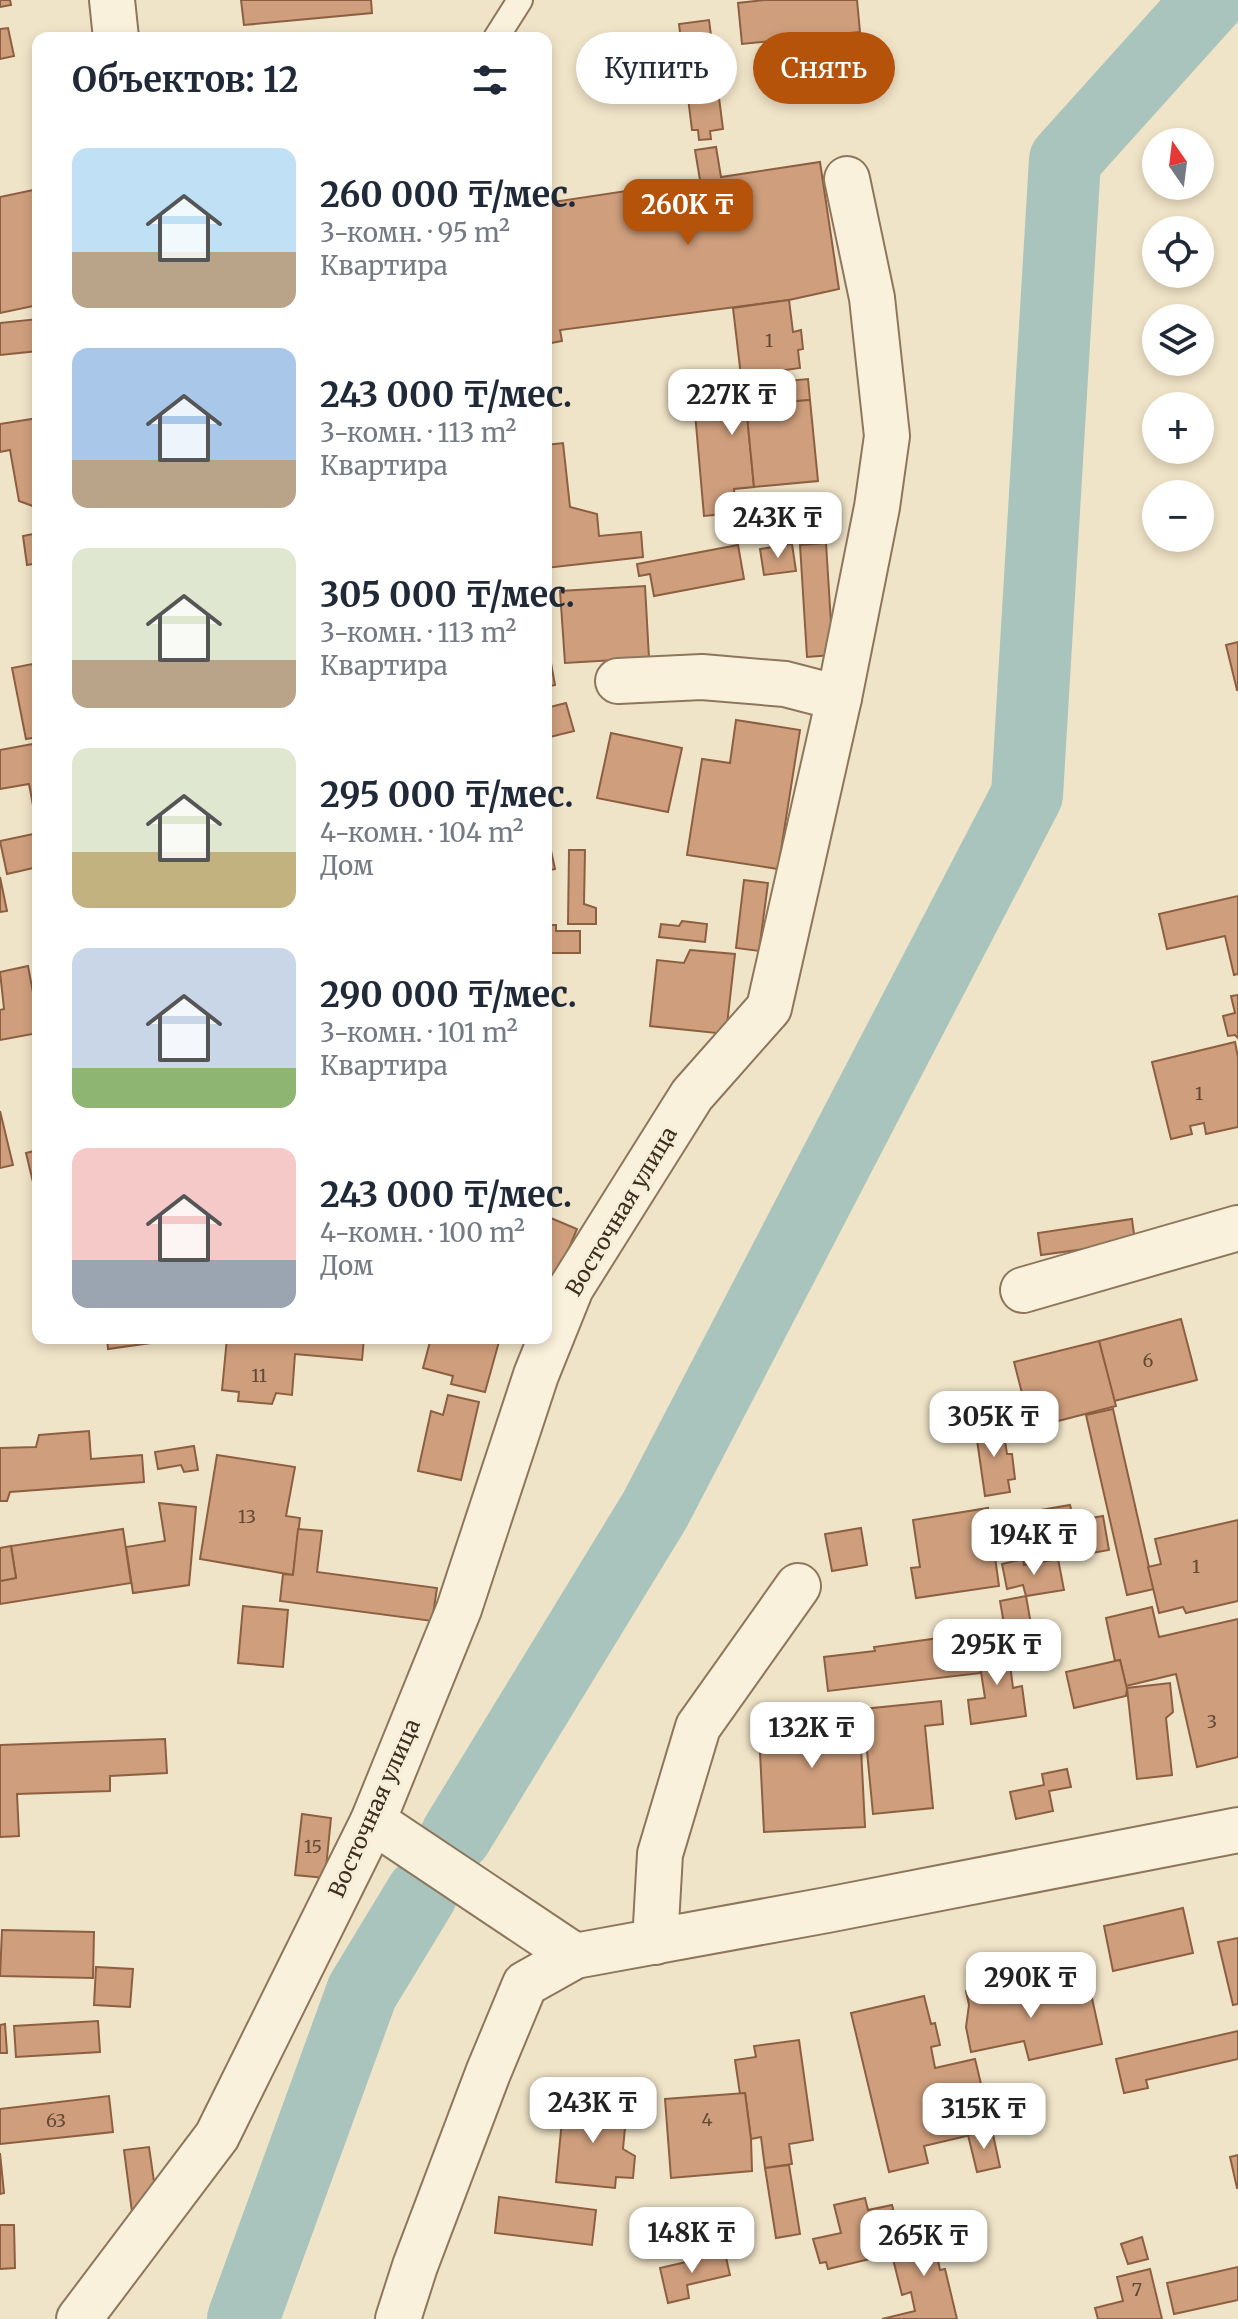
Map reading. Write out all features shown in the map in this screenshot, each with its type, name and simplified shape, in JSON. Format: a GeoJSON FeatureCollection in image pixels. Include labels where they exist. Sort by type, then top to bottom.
{"type":"FeatureCollection","features":[{"type":"Feature","properties":{"kind":"street"},"geometry":{"type":"LineString","coordinates":[[112,0],[115,32]]}},
{"type":"Feature","properties":{"kind":"street","name":"Восточная улица"},"geometry":{"type":"LineString","coordinates":[[552,1335],[571,1288],[692,1095],[769,1008],[839,698],[877,507],[887,436],[872,298],[847,179]]}},
{"type":"Feature","properties":{"kind":"street"},"geometry":{"type":"LineString","coordinates":[[618,681],[716,678],[785,684],[839,698]]}},
{"type":"Feature","properties":{"kind":"street"},"geometry":{"type":"LineString","coordinates":[[1023,1290],[1236,1230]]}},
{"type":"Feature","properties":{"kind":"street","name":"Восточная улица"},"geometry":{"type":"LineString","coordinates":[[79,2319],[217,2136],[373,1821],[459,1609],[548,1344]]}},
{"type":"Feature","properties":{"kind":"street"},"geometry":{"type":"LineString","coordinates":[[655,1942],[660,1854],[698,1727],[798,1586]]}},
{"type":"Feature","properties":{"kind":"street"},"geometry":{"type":"LineString","coordinates":[[373,1821],[575,1956]]}},
{"type":"Feature","properties":{"kind":"street"},"geometry":{"type":"LineString","coordinates":[[398,2319],[465,2133],[525,1984],[575,1956],[1238,1830]]}},
{"type":"Feature","properties":{"kind":"lane"},"geometry":{"type":"LineString","coordinates":[[500,32],[520,0]]}},
{"type":"Feature","properties":{"kind":"building"},"geometry":{"type":"Polygon","coordinates":[[[0,0],[10,0],[11,5],[0,7],[0,0]]]}},
{"type":"Feature","properties":{"kind":"building"},"geometry":{"type":"Polygon","coordinates":[[[241,0],[371,0],[372,13],[244,25],[241,0]]]}},
{"type":"Feature","properties":{"kind":"building"},"geometry":{"type":"Polygon","coordinates":[[[857,0],[860,32],[753,32],[753,43],[742,44],[738,3],[857,0]]]}},
{"type":"Feature","properties":{"kind":"building"},"geometry":{"type":"Polygon","coordinates":[[[709,20],[711,32],[680,32],[679,24],[709,20]]]}},
{"type":"Feature","properties":{"kind":"building"},"geometry":{"type":"Polygon","coordinates":[[[8,28],[14,56],[0,59],[0,29],[8,28]]]}},
{"type":"Feature","properties":{"kind":"building"},"geometry":{"type":"Polygon","coordinates":[[[689,104],[720,104],[723,129],[710,131],[711,139],[699,140],[698,130],[692,130],[689,104]]]}},
{"type":"Feature","properties":{"kind":"building"},"geometry":{"type":"Polygon","coordinates":[[[716,147],[721,177],[820,162],[839,289],[789,300],[560,330],[562,341],[552,343],[552,202],[700,180],[695,150],[716,147]]]}},
{"type":"Feature","properties":{"kind":"building"},"geometry":{"type":"Polygon","coordinates":[[[32,190],[32,306],[0,313],[0,197],[32,190]]]}},
{"type":"Feature","properties":{"kind":"building"},"geometry":{"type":"Polygon","coordinates":[[[789,300],[793,332],[801,330],[803,349],[798,350],[800,368],[741,376],[733,308],[789,300]]]}},
{"type":"Feature","properties":{"kind":"building"},"geometry":{"type":"Polygon","coordinates":[[[32,320],[32,352],[0,355],[0,323],[32,320]]]}},
{"type":"Feature","properties":{"kind":"building"},"geometry":{"type":"Polygon","coordinates":[[[808,379],[810,400],[746,405],[754,487],[734,489],[736,513],[704,516],[693,390],[808,379]]]}},
{"type":"Feature","properties":{"kind":"building"},"geometry":{"type":"Polygon","coordinates":[[[810,400],[818,481],[754,487],[746,405],[810,400]]]}},
{"type":"Feature","properties":{"kind":"building"},"geometry":{"type":"Polygon","coordinates":[[[32,419],[32,506],[19,501],[10,450],[0,452],[0,424],[32,419]]]}},
{"type":"Feature","properties":{"kind":"building"},"geometry":{"type":"Polygon","coordinates":[[[563,443],[570,507],[597,514],[599,536],[641,532],[643,557],[552,567],[552,444],[563,443]]]}},
{"type":"Feature","properties":{"kind":"building"},"geometry":{"type":"Polygon","coordinates":[[[32,534],[32,564],[27,565],[23,536],[32,534]]]}},
{"type":"Feature","properties":{"kind":"building"},"geometry":{"type":"Polygon","coordinates":[[[826,543],[833,655],[807,657],[800,545],[826,543]]]}},
{"type":"Feature","properties":{"kind":"building"},"geometry":{"type":"Polygon","coordinates":[[[792,544],[796,571],[764,575],[760,549],[792,544]]]}},
{"type":"Feature","properties":{"kind":"building"},"geometry":{"type":"Polygon","coordinates":[[[738,545],[744,579],[654,596],[650,574],[639,576],[637,564],[738,545]]]}},
{"type":"Feature","properties":{"kind":"building"},"geometry":{"type":"Polygon","coordinates":[[[645,586],[649,658],[565,663],[560,591],[645,586]]]}},
{"type":"Feature","properties":{"kind":"building"},"geometry":{"type":"Polygon","coordinates":[[[1238,642],[1238,690],[1237,690],[1226,645],[1238,642]]]}},
{"type":"Feature","properties":{"kind":"building"},"geometry":{"type":"Polygon","coordinates":[[[32,664],[32,738],[26,739],[12,668],[32,664]]]}},
{"type":"Feature","properties":{"kind":"building"},"geometry":{"type":"Polygon","coordinates":[[[566,703],[574,731],[552,736],[552,706],[566,703]]]}},
{"type":"Feature","properties":{"kind":"building"},"geometry":{"type":"Polygon","coordinates":[[[736,720],[800,730],[778,869],[687,855],[702,759],[730,763],[736,720]]]}},
{"type":"Feature","properties":{"kind":"building"},"geometry":{"type":"Polygon","coordinates":[[[611,733],[682,748],[668,812],[597,798],[611,733]]]}},
{"type":"Feature","properties":{"kind":"building"},"geometry":{"type":"Polygon","coordinates":[[[32,744],[32,800],[29,784],[0,789],[0,750],[32,744]]]}},
{"type":"Feature","properties":{"kind":"building"},"geometry":{"type":"Polygon","coordinates":[[[32,834],[32,868],[7,874],[0,841],[32,834]]]}},
{"type":"Feature","properties":{"kind":"building"},"geometry":{"type":"Polygon","coordinates":[[[569,850],[585,850],[584,904],[596,908],[596,924],[568,924],[569,850]]]}},
{"type":"Feature","properties":{"kind":"building"},"geometry":{"type":"Polygon","coordinates":[[[0,877],[7,911],[0,912],[0,877]]]}},
{"type":"Feature","properties":{"kind":"building"},"geometry":{"type":"Polygon","coordinates":[[[744,880],[768,883],[759,951],[736,948],[744,880]]]}},
{"type":"Feature","properties":{"kind":"building"},"geometry":{"type":"Polygon","coordinates":[[[1238,896],[1238,974],[1234,975],[1225,936],[1167,949],[1159,914],[1238,896]]]}},
{"type":"Feature","properties":{"kind":"building"},"geometry":{"type":"Polygon","coordinates":[[[682,921],[707,924],[705,942],[659,937],[661,924],[679,926],[682,921]]]}},
{"type":"Feature","properties":{"kind":"building"},"geometry":{"type":"Polygon","coordinates":[[[552,925],[556,925],[556,931],[580,931],[580,953],[552,953],[552,925]]]}},
{"type":"Feature","properties":{"kind":"building"},"geometry":{"type":"Polygon","coordinates":[[[690,950],[735,954],[726,1034],[650,1026],[657,960],[684,963],[690,950]]]}},
{"type":"Feature","properties":{"kind":"building"},"geometry":{"type":"Polygon","coordinates":[[[28,966],[32,987],[32,1034],[0,1040],[0,1010],[4,1009],[0,972],[28,966]]]}},
{"type":"Feature","properties":{"kind":"building"},"geometry":{"type":"Polygon","coordinates":[[[1238,995],[1238,1038],[1228,1036],[1223,1016],[1235,1013],[1231,996],[1238,995]]]}},
{"type":"Feature","properties":{"kind":"building"},"geometry":{"type":"Polygon","coordinates":[[[1235,1042],[1238,1057],[1238,1127],[1206,1134],[1204,1123],[1190,1126],[1192,1134],[1171,1139],[1152,1062],[1235,1042]]]}},
{"type":"Feature","properties":{"kind":"building"},"geometry":{"type":"Polygon","coordinates":[[[0,1111],[13,1165],[0,1168],[0,1111]]]}},
{"type":"Feature","properties":{"kind":"building"},"geometry":{"type":"Polygon","coordinates":[[[32,1152],[32,1178],[26,1153],[32,1152]]]}},
{"type":"Feature","properties":{"kind":"building"},"geometry":{"type":"Polygon","coordinates":[[[552,1219],[577,1229],[552,1289],[552,1219]]]}},
{"type":"Feature","properties":{"kind":"building"},"geometry":{"type":"Polygon","coordinates":[[[1132,1219],[1135,1242],[1041,1255],[1038,1233],[1132,1219]]]}},
{"type":"Feature","properties":{"kind":"building"},"geometry":{"type":"Polygon","coordinates":[[[1181,1319],[1197,1380],[1114,1401],[1099,1341],[1181,1319]]]}},
{"type":"Feature","properties":{"kind":"building"},"geometry":{"type":"Polygon","coordinates":[[[1099,1341],[1116,1406],[1031,1428],[1014,1362],[1099,1341]]]}},
{"type":"Feature","properties":{"kind":"building"},"geometry":{"type":"Polygon","coordinates":[[[108,1344],[143,1344],[108,1349],[108,1344]]]}},
{"type":"Feature","properties":{"kind":"building"},"geometry":{"type":"Polygon","coordinates":[[[226,1344],[363,1344],[362,1360],[295,1354],[292,1395],[276,1393],[272,1404],[238,1401],[239,1392],[222,1390],[226,1344]]]}},
{"type":"Feature","properties":{"kind":"building"},"geometry":{"type":"Polygon","coordinates":[[[429,1344],[498,1344],[485,1392],[451,1384],[453,1376],[423,1368],[429,1344]]]}},
{"type":"Feature","properties":{"kind":"building"},"geometry":{"type":"Polygon","coordinates":[[[448,1395],[479,1402],[461,1480],[418,1471],[431,1411],[443,1415],[448,1395]]]}},
{"type":"Feature","properties":{"kind":"building"},"geometry":{"type":"Polygon","coordinates":[[[1113,1409],[1154,1589],[1127,1595],[1086,1415],[1113,1409]]]}},
{"type":"Feature","properties":{"kind":"building"},"geometry":{"type":"Polygon","coordinates":[[[1002,1422],[1007,1454],[1012,1454],[1015,1479],[1008,1480],[1010,1492],[985,1496],[975,1426],[1002,1422]]]}},
{"type":"Feature","properties":{"kind":"building"},"geometry":{"type":"Polygon","coordinates":[[[89,1431],[91,1459],[142,1455],[144,1482],[10,1492],[7,1501],[0,1501],[0,1448],[36,1447],[39,1435],[89,1431]]]}},
{"type":"Feature","properties":{"kind":"building"},"geometry":{"type":"Polygon","coordinates":[[[194,1446],[198,1470],[184,1472],[181,1465],[158,1469],[155,1452],[194,1446]]]}},
{"type":"Feature","properties":{"kind":"building"},"geometry":{"type":"Polygon","coordinates":[[[217,1455],[295,1467],[286,1516],[300,1518],[293,1575],[200,1559],[217,1455]]]}},
{"type":"Feature","properties":{"kind":"building"},"geometry":{"type":"Polygon","coordinates":[[[159,1503],[196,1507],[189,1585],[133,1593],[126,1547],[165,1541],[159,1503]]]}},
{"type":"Feature","properties":{"kind":"building"},"geometry":{"type":"Polygon","coordinates":[[[1070,1505],[1074,1521],[1103,1516],[1109,1550],[1024,1565],[1018,1530],[1025,1529],[1023,1513],[1070,1505]]]}},
{"type":"Feature","properties":{"kind":"building"},"geometry":{"type":"Polygon","coordinates":[[[988,1508],[993,1542],[1003,1540],[1006,1555],[995,1557],[999,1586],[916,1598],[911,1568],[920,1567],[913,1520],[988,1508]]]}},
{"type":"Feature","properties":{"kind":"building"},"geometry":{"type":"Polygon","coordinates":[[[1238,1520],[1238,1601],[1186,1613],[1183,1607],[1159,1613],[1148,1567],[1161,1564],[1155,1539],[1238,1520]]]}},
{"type":"Feature","properties":{"kind":"building"},"geometry":{"type":"Polygon","coordinates":[[[861,1528],[867,1565],[832,1571],[825,1534],[861,1528]]]}},
{"type":"Feature","properties":{"kind":"building"},"geometry":{"type":"Polygon","coordinates":[[[123,1529],[131,1583],[0,1604],[0,1581],[16,1578],[11,1546],[123,1529]]]}},
{"type":"Feature","properties":{"kind":"building"},"geometry":{"type":"Polygon","coordinates":[[[298,1529],[322,1531],[317,1572],[437,1588],[432,1621],[280,1601],[283,1574],[293,1575],[298,1529]]]}},
{"type":"Feature","properties":{"kind":"building"},"geometry":{"type":"Polygon","coordinates":[[[11,1546],[16,1578],[0,1581],[0,1548],[11,1546]]]}},
{"type":"Feature","properties":{"kind":"building"},"geometry":{"type":"Polygon","coordinates":[[[1023,1559],[1024,1565],[1058,1559],[1064,1590],[1026,1596],[1023,1585],[1007,1589],[1002,1564],[1023,1559]]]}},
{"type":"Feature","properties":{"kind":"building"},"geometry":{"type":"Polygon","coordinates":[[[1026,1596],[1033,1636],[1007,1641],[1000,1601],[1026,1596]]]}},
{"type":"Feature","properties":{"kind":"building"},"geometry":{"type":"Polygon","coordinates":[[[243,1606],[288,1610],[283,1667],[238,1663],[243,1606]]]}},
{"type":"Feature","properties":{"kind":"building"},"geometry":{"type":"Polygon","coordinates":[[[1152,1607],[1159,1637],[1238,1619],[1238,1757],[1197,1767],[1176,1674],[1126,1686],[1120,1660],[1115,1661],[1106,1618],[1152,1607]]]}},
{"type":"Feature","properties":{"kind":"building"},"geometry":{"type":"Polygon","coordinates":[[[968,1634],[969,1646],[977,1646],[981,1673],[828,1691],[824,1657],[968,1634]]]}},
{"type":"Feature","properties":{"kind":"building"},"geometry":{"type":"Polygon","coordinates":[[[1007,1641],[1013,1688],[1022,1686],[1026,1716],[971,1724],[968,1700],[985,1698],[977,1646],[1007,1641]]]}},
{"type":"Feature","properties":{"kind":"building"},"geometry":{"type":"Polygon","coordinates":[[[1120,1660],[1126,1696],[1074,1708],[1066,1672],[1120,1660]]]}},
{"type":"Feature","properties":{"kind":"building"},"geometry":{"type":"Polygon","coordinates":[[[1170,1683],[1173,1712],[1166,1718],[1172,1775],[1137,1779],[1127,1688],[1170,1683]]]}},
{"type":"Feature","properties":{"kind":"building"},"geometry":{"type":"Polygon","coordinates":[[[941,1701],[943,1724],[925,1726],[933,1808],[873,1814],[863,1709],[941,1701]]]}},
{"type":"Feature","properties":{"kind":"building"},"geometry":{"type":"Polygon","coordinates":[[[859,1708],[865,1827],[764,1832],[758,1713],[859,1708]]]}},
{"type":"Feature","properties":{"kind":"building"},"geometry":{"type":"Polygon","coordinates":[[[165,1739],[167,1773],[110,1776],[110,1791],[17,1794],[19,1836],[0,1837],[0,1745],[165,1739]]]}},
{"type":"Feature","properties":{"kind":"building"},"geometry":{"type":"Polygon","coordinates":[[[1067,1769],[1071,1787],[1049,1791],[1053,1811],[1016,1819],[1010,1792],[1044,1785],[1042,1774],[1067,1769]]]}},
{"type":"Feature","properties":{"kind":"building"},"geometry":{"type":"Polygon","coordinates":[[[302,1814],[331,1818],[325,1878],[295,1875],[302,1814]]]}},
{"type":"Feature","properties":{"kind":"building"},"geometry":{"type":"Polygon","coordinates":[[[1183,1908],[1193,1953],[1113,1971],[1104,1926],[1183,1908]]]}},
{"type":"Feature","properties":{"kind":"building"},"geometry":{"type":"Polygon","coordinates":[[[2,1930],[94,1932],[93,1978],[0,1976],[2,1930]]]}},
{"type":"Feature","properties":{"kind":"building"},"geometry":{"type":"Polygon","coordinates":[[[1238,1938],[1238,2004],[1233,2005],[1218,1942],[1238,1938]]]}},
{"type":"Feature","properties":{"kind":"building"},"geometry":{"type":"Polygon","coordinates":[[[96,1967],[133,1969],[130,2007],[94,2005],[96,1967]]]}},
{"type":"Feature","properties":{"kind":"building"},"geometry":{"type":"Polygon","coordinates":[[[1028,1977],[1033,2002],[1090,1989],[1102,2044],[1029,2060],[1024,2041],[971,2052],[966,2027],[969,2005],[966,1991],[1028,1977]]]}},
{"type":"Feature","properties":{"kind":"building"},"geometry":{"type":"Polygon","coordinates":[[[924,1996],[940,2045],[931,2047],[935,2068],[975,2059],[992,2130],[924,2146],[928,2163],[889,2172],[851,2013],[924,1996]]]}},
{"type":"Feature","properties":{"kind":"building"},"geometry":{"type":"Polygon","coordinates":[[[98,2021],[100,2052],[16,2057],[14,2026],[98,2021]]]}},
{"type":"Feature","properties":{"kind":"building"},"geometry":{"type":"Polygon","coordinates":[[[5,2024],[7,2053],[0,2053],[0,2025],[5,2024]]]}},
{"type":"Feature","properties":{"kind":"building"},"geometry":{"type":"Polygon","coordinates":[[[1238,2031],[1238,2059],[1146,2080],[1148,2088],[1124,2093],[1116,2059],[1238,2031]]]}},
{"type":"Feature","properties":{"kind":"building"},"geometry":{"type":"Polygon","coordinates":[[[799,2040],[813,2140],[789,2144],[792,2164],[765,2168],[761,2137],[751,2139],[745,2093],[740,2094],[735,2060],[756,2057],[754,2046],[799,2040]]]}},
{"type":"Feature","properties":{"kind":"building"},"geometry":{"type":"Polygon","coordinates":[[[745,2093],[752,2171],[671,2178],[665,2099],[745,2093]]]}},
{"type":"Feature","properties":{"kind":"building"},"geometry":{"type":"Polygon","coordinates":[[[109,2096],[113,2132],[0,2144],[0,2109],[109,2096]]]}},
{"type":"Feature","properties":{"kind":"building"},"geometry":{"type":"Polygon","coordinates":[[[564,2100],[627,2106],[623,2149],[635,2156],[633,2178],[616,2177],[615,2188],[556,2182],[564,2100]]]}},
{"type":"Feature","properties":{"kind":"building"},"geometry":{"type":"Polygon","coordinates":[[[992,2130],[1000,2167],[977,2172],[968,2135],[992,2130]]]}},
{"type":"Feature","properties":{"kind":"building"},"geometry":{"type":"Polygon","coordinates":[[[149,2147],[158,2209],[132,2212],[124,2150],[149,2147]]]}},
{"type":"Feature","properties":{"kind":"building"},"geometry":{"type":"Polygon","coordinates":[[[0,2153],[4,2193],[0,2194],[0,2153]]]}},
{"type":"Feature","properties":{"kind":"building"},"geometry":{"type":"Polygon","coordinates":[[[1238,2155],[1238,2188],[1237,2188],[1230,2157],[1238,2155]]]}},
{"type":"Feature","properties":{"kind":"building"},"geometry":{"type":"Polygon","coordinates":[[[789,2165],[800,2234],[776,2238],[765,2168],[789,2165]]]}},
{"type":"Feature","properties":{"kind":"building"},"geometry":{"type":"Polygon","coordinates":[[[499,2197],[596,2210],[592,2245],[495,2233],[499,2197]]]}},
{"type":"Feature","properties":{"kind":"building"},"geometry":{"type":"Polygon","coordinates":[[[865,2198],[868,2210],[892,2205],[903,2251],[828,2269],[826,2262],[820,2263],[813,2239],[841,2233],[834,2205],[865,2198]]]}},
{"type":"Feature","properties":{"kind":"building"},"geometry":{"type":"Polygon","coordinates":[[[930,2224],[940,2270],[945,2269],[957,2319],[882,2319],[915,2311],[911,2292],[902,2295],[893,2259],[908,2256],[902,2230],[930,2224]]]}},
{"type":"Feature","properties":{"kind":"building"},"geometry":{"type":"Polygon","coordinates":[[[0,2225],[14,2225],[15,2268],[0,2269],[0,2225]]]}},
{"type":"Feature","properties":{"kind":"building"},"geometry":{"type":"Polygon","coordinates":[[[1142,2237],[1148,2259],[1128,2264],[1121,2244],[1142,2237]]]}},
{"type":"Feature","properties":{"kind":"building"},"geometry":{"type":"Polygon","coordinates":[[[725,2253],[730,2275],[687,2285],[689,2298],[668,2303],[660,2268],[725,2253]]]}},
{"type":"Feature","properties":{"kind":"building"},"geometry":{"type":"Polygon","coordinates":[[[1238,2267],[1238,2300],[1174,2314],[1167,2283],[1238,2267]]]}},
{"type":"Feature","properties":{"kind":"building"},"geometry":{"type":"Polygon","coordinates":[[[1150,2269],[1162,2319],[1098,2319],[1095,2308],[1123,2301],[1117,2277],[1150,2269]]]}},
{"type":"Feature","properties":{"kind":"waterway"},"geometry":{"type":"LineString","coordinates":[[456,1836],[655,1510],[1027,795],[1065,160],[1209,0]]}},
{"type":"Feature","properties":{"kind":"waterway"},"geometry":{"type":"LineString","coordinates":[[243,2319],[362,1992],[422,1893]]}}]}
